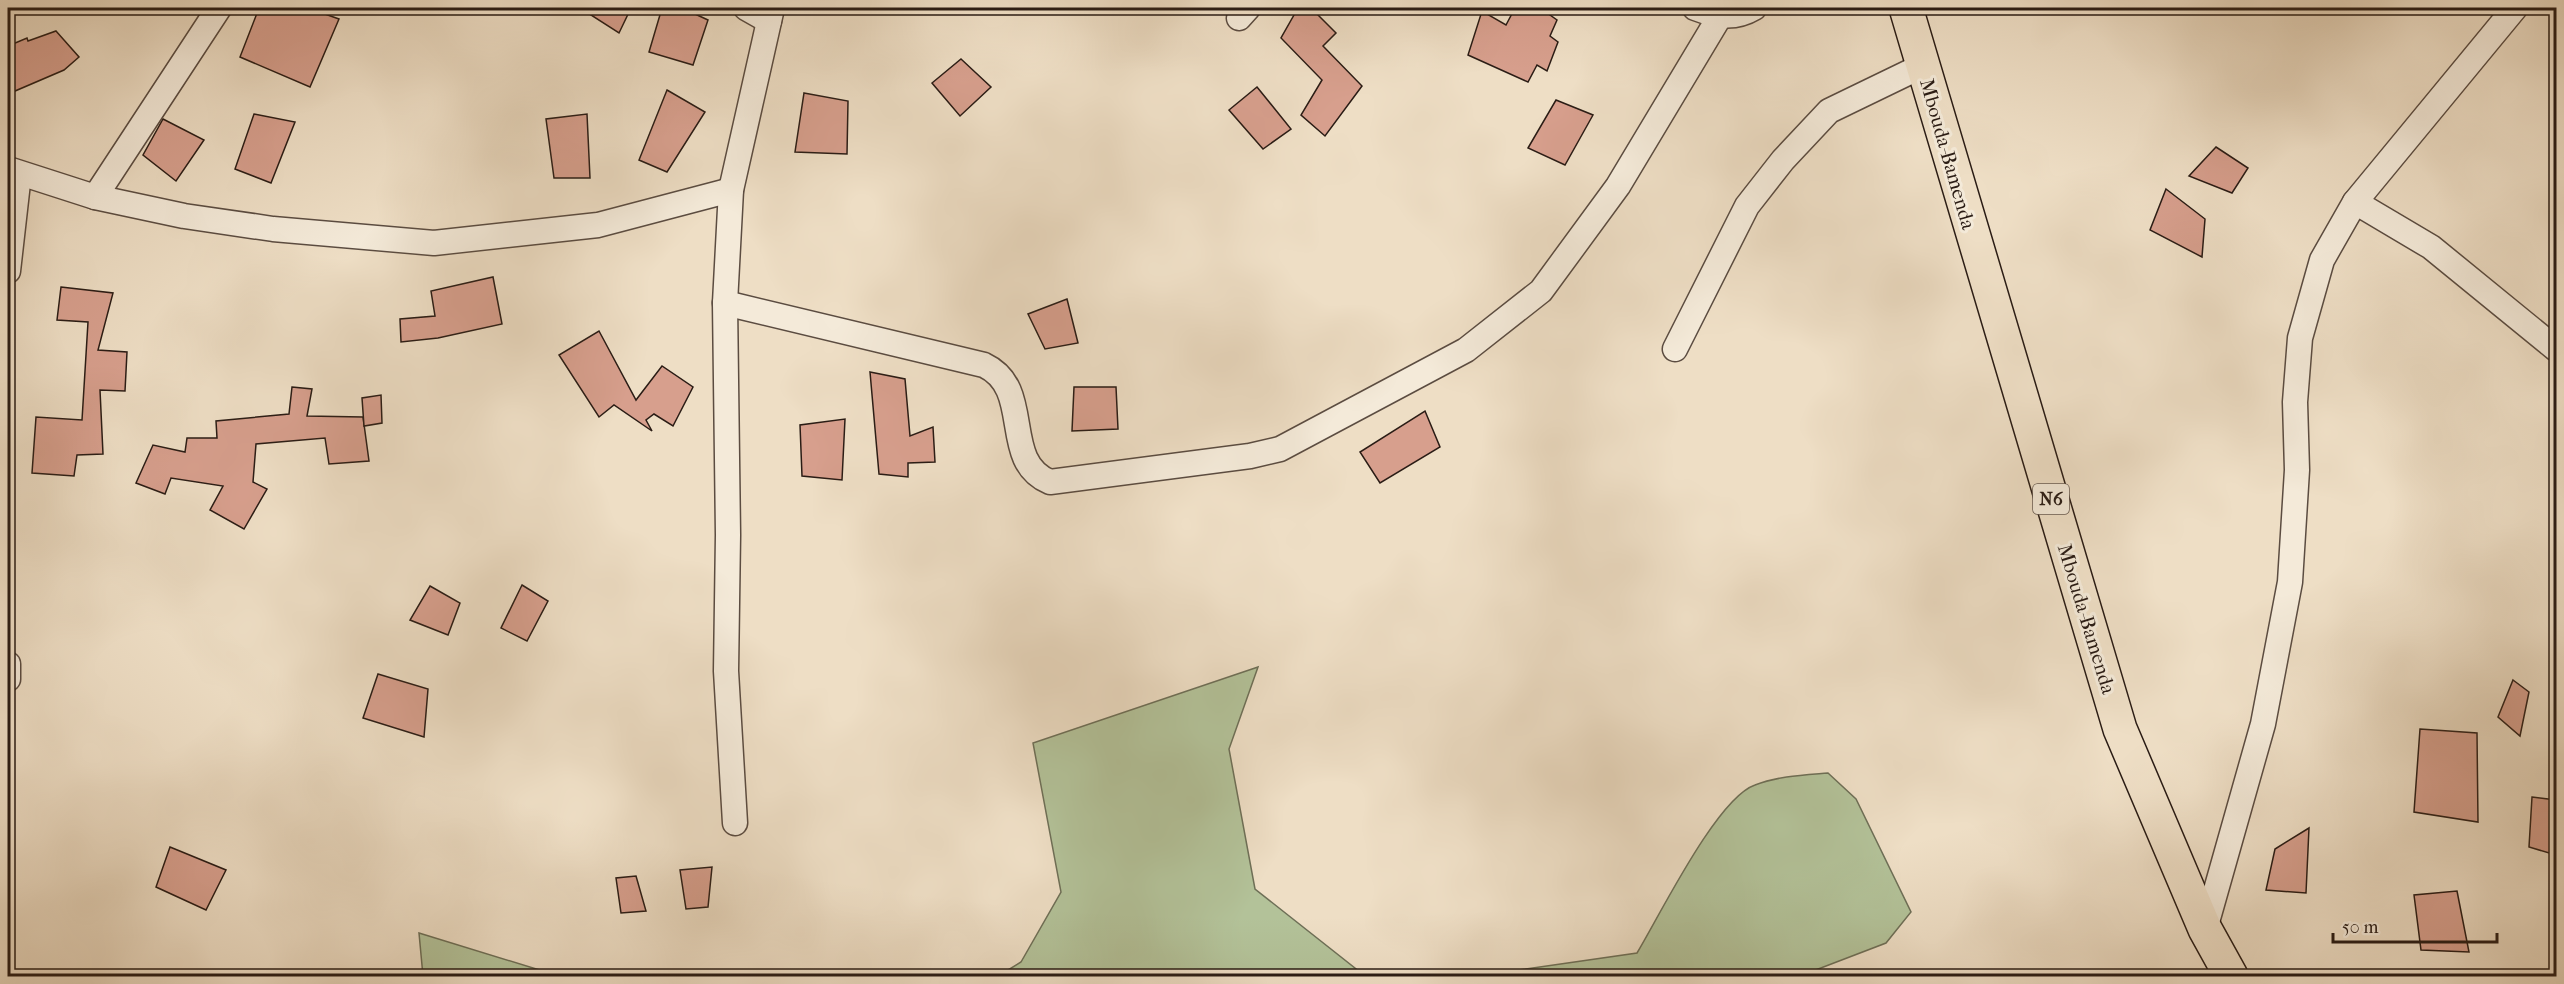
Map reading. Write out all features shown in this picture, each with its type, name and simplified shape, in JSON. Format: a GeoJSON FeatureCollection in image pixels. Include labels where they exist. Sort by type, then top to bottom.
{"type":"FeatureCollection","features":[{"type":"Feature","properties":{"kind":"highway","name":"Mbouda-Bamenda"},"geometry":{"type":"LineString","coordinates":[[1906,8],[2120,729],[2205,929],[2231,976]]}},
{"type":"Feature","properties":{"kind":"street"},"geometry":{"type":"LineString","coordinates":[[95,197],[219,8]]}},
{"type":"Feature","properties":{"kind":"street"},"geometry":{"type":"LineString","coordinates":[[735,823],[726,671],[728,535],[724,303],[731,190],[771,14],[746,8]]}},
{"type":"Feature","properties":{"kind":"street"},"geometry":{"type":"LineString","coordinates":[[1695,8],[1720,16],[1741,16],[1754,8]]}},
{"type":"Feature","properties":{"kind":"street"},"geometry":{"type":"LineString","coordinates":[[2205,929],[2263,724],[2290,582],[2297,470],[2295,402],[2300,339],[2322,260],[2355,202],[2516,8]]}},
{"type":"Feature","properties":{"kind":"street"},"geometry":{"type":"LineString","coordinates":[[724,303],[871,336],[984,365],[999,372],[1009,387],[1026,464],[1036,476],[1050,482],[1250,456],[1280,449],[1466,350],[1541,291],[1618,186],[1720,16]]}},
{"type":"Feature","properties":{"kind":"street"},"geometry":{"type":"LineString","coordinates":[[1675,349],[1748,206],[1783,160],[1829,111],[1923,66]]}},
{"type":"Feature","properties":{"kind":"street"},"geometry":{"type":"LineString","coordinates":[[8,271],[13,171],[95,197],[184,216],[273,229],[434,243],[598,225],[731,190]]}},
{"type":"Feature","properties":{"kind":"street"},"geometry":{"type":"LineString","coordinates":[[2355,202],[2431,247],[2556,349]]}},
{"type":"Feature","properties":{"kind":"street"},"geometry":{"type":"LineString","coordinates":[[8,664],[8,679]]}},
{"type":"Feature","properties":{"kind":"green space"},"geometry":{"type":"Polygon","coordinates":[[[1258,667],[1229,749],[1255,889],[1365,976],[998,976],[1021,962],[1061,892],[1033,743],[1258,667]]]}},
{"type":"Feature","properties":{"kind":"green space"},"geometry":{"type":"Polygon","coordinates":[[[1828,773],[1856,799],[1911,912],[1886,943],[1800,976],[1478,976],[1637,953],[1690,860],[1724,811],[1740,794],[1755,785],[1773,780],[1828,773]]]}},
{"type":"Feature","properties":{"kind":"green space"},"geometry":{"type":"Polygon","coordinates":[[[419,933],[559,976],[423,976],[419,933]]]}},
{"type":"Feature","properties":{"kind":"building"},"geometry":{"type":"Polygon","coordinates":[[[259,8],[308,8],[339,19],[310,87],[240,57],[259,8]]]}},
{"type":"Feature","properties":{"kind":"building"},"geometry":{"type":"Polygon","coordinates":[[[580,8],[631,8],[619,33],[580,8]]]}},
{"type":"Feature","properties":{"kind":"building"},"geometry":{"type":"Polygon","coordinates":[[[662,8],[682,8],[708,20],[693,65],[649,52],[662,8]]]}},
{"type":"Feature","properties":{"kind":"building"},"geometry":{"type":"Polygon","coordinates":[[[1298,8],[1311,8],[1336,33],[1323,46],[1362,86],[1325,136],[1301,115],[1322,80],[1281,38],[1298,8]]]}},
{"type":"Feature","properties":{"kind":"building"},"geometry":{"type":"Polygon","coordinates":[[[1515,8],[1540,8],[1557,20],[1550,36],[1558,42],[1547,71],[1537,65],[1528,82],[1468,55],[1482,11],[1506,25],[1515,8]]]}},
{"type":"Feature","properties":{"kind":"building"},"geometry":{"type":"Polygon","coordinates":[[[56,31],[79,57],[64,70],[8,94],[8,46],[27,38],[28,41],[56,31]]]}},
{"type":"Feature","properties":{"kind":"building"},"geometry":{"type":"Polygon","coordinates":[[[961,59],[991,87],[960,116],[932,83],[961,59]]]}},
{"type":"Feature","properties":{"kind":"building"},"geometry":{"type":"Polygon","coordinates":[[[1257,87],[1291,129],[1263,149],[1229,110],[1257,87]]]}},
{"type":"Feature","properties":{"kind":"building"},"geometry":{"type":"Polygon","coordinates":[[[667,90],[705,112],[667,172],[639,160],[667,90]]]}},
{"type":"Feature","properties":{"kind":"building"},"geometry":{"type":"Polygon","coordinates":[[[804,93],[848,101],[847,154],[795,152],[804,93]]]}},
{"type":"Feature","properties":{"kind":"building"},"geometry":{"type":"Polygon","coordinates":[[[1556,100],[1593,115],[1565,165],[1528,148],[1556,100]]]}},
{"type":"Feature","properties":{"kind":"building"},"geometry":{"type":"Polygon","coordinates":[[[254,114],[295,122],[271,183],[235,169],[254,114]]]}},
{"type":"Feature","properties":{"kind":"building"},"geometry":{"type":"Polygon","coordinates":[[[587,114],[590,178],[554,178],[546,119],[587,114]]]}},
{"type":"Feature","properties":{"kind":"building"},"geometry":{"type":"Polygon","coordinates":[[[163,119],[204,140],[176,181],[143,155],[163,119]]]}},
{"type":"Feature","properties":{"kind":"building"},"geometry":{"type":"Polygon","coordinates":[[[2216,147],[2248,168],[2232,193],[2189,176],[2216,147]]]}},
{"type":"Feature","properties":{"kind":"building"},"geometry":{"type":"Polygon","coordinates":[[[2166,189],[2205,219],[2202,257],[2150,230],[2166,189]]]}},
{"type":"Feature","properties":{"kind":"building"},"geometry":{"type":"Polygon","coordinates":[[[493,277],[502,324],[438,338],[401,342],[400,319],[435,316],[431,291],[493,277]]]}},
{"type":"Feature","properties":{"kind":"building"},"geometry":{"type":"Polygon","coordinates":[[[61,287],[113,293],[98,350],[127,352],[125,391],[100,390],[103,454],[77,455],[74,476],[32,473],[36,417],[82,420],[88,322],[57,320],[61,287]]]}},
{"type":"Feature","properties":{"kind":"building"},"geometry":{"type":"Polygon","coordinates":[[[1067,299],[1078,343],[1045,349],[1028,314],[1067,299]]]}},
{"type":"Feature","properties":{"kind":"building"},"geometry":{"type":"Polygon","coordinates":[[[599,331],[636,400],[662,366],[693,387],[673,426],[654,414],[646,420],[652,431],[614,405],[599,417],[559,355],[599,331]]]}},
{"type":"Feature","properties":{"kind":"building"},"geometry":{"type":"Polygon","coordinates":[[[870,372],[905,379],[910,436],[933,427],[935,462],[908,463],[908,477],[879,474],[870,372]]]}},
{"type":"Feature","properties":{"kind":"building"},"geometry":{"type":"Polygon","coordinates":[[[292,387],[312,389],[307,416],[363,417],[369,461],[329,464],[325,438],[256,444],[253,482],[267,489],[244,529],[210,510],[223,486],[171,478],[165,494],[136,483],[153,445],[185,452],[187,438],[217,438],[216,421],[289,414],[292,387]]]}},
{"type":"Feature","properties":{"kind":"building"},"geometry":{"type":"Polygon","coordinates":[[[1074,387],[1116,387],[1118,429],[1072,431],[1074,387]]]}},
{"type":"Feature","properties":{"kind":"building"},"geometry":{"type":"Polygon","coordinates":[[[381,395],[382,423],[364,426],[362,398],[381,395]]]}},
{"type":"Feature","properties":{"kind":"building"},"geometry":{"type":"Polygon","coordinates":[[[1425,411],[1440,447],[1380,483],[1360,452],[1425,411]]]}},
{"type":"Feature","properties":{"kind":"building"},"geometry":{"type":"Polygon","coordinates":[[[845,419],[842,480],[802,476],[800,425],[845,419]]]}},
{"type":"Feature","properties":{"kind":"building"},"geometry":{"type":"Polygon","coordinates":[[[522,585],[548,601],[527,641],[501,628],[522,585]]]}},
{"type":"Feature","properties":{"kind":"building"},"geometry":{"type":"Polygon","coordinates":[[[430,586],[460,603],[448,635],[410,620],[430,586]]]}},
{"type":"Feature","properties":{"kind":"building"},"geometry":{"type":"Polygon","coordinates":[[[378,674],[428,689],[424,737],[363,718],[378,674]]]}},
{"type":"Feature","properties":{"kind":"building"},"geometry":{"type":"Polygon","coordinates":[[[2513,680],[2529,692],[2520,736],[2498,717],[2513,680]]]}},
{"type":"Feature","properties":{"kind":"building"},"geometry":{"type":"Polygon","coordinates":[[[2420,729],[2477,733],[2478,822],[2414,812],[2420,729]]]}},
{"type":"Feature","properties":{"kind":"building"},"geometry":{"type":"Polygon","coordinates":[[[2532,797],[2556,800],[2556,855],[2529,847],[2532,797]]]}},
{"type":"Feature","properties":{"kind":"building"},"geometry":{"type":"Polygon","coordinates":[[[2309,828],[2306,893],[2266,890],[2275,849],[2309,828]]]}},
{"type":"Feature","properties":{"kind":"building"},"geometry":{"type":"Polygon","coordinates":[[[170,847],[226,870],[206,910],[156,887],[170,847]]]}},
{"type":"Feature","properties":{"kind":"building"},"geometry":{"type":"Polygon","coordinates":[[[712,867],[708,907],[686,909],[680,870],[712,867]]]}},
{"type":"Feature","properties":{"kind":"building"},"geometry":{"type":"Polygon","coordinates":[[[636,876],[646,911],[621,913],[616,878],[636,876]]]}},
{"type":"Feature","properties":{"kind":"building"},"geometry":{"type":"Polygon","coordinates":[[[2457,891],[2469,952],[2421,950],[2414,895],[2457,891]]]}}]}
